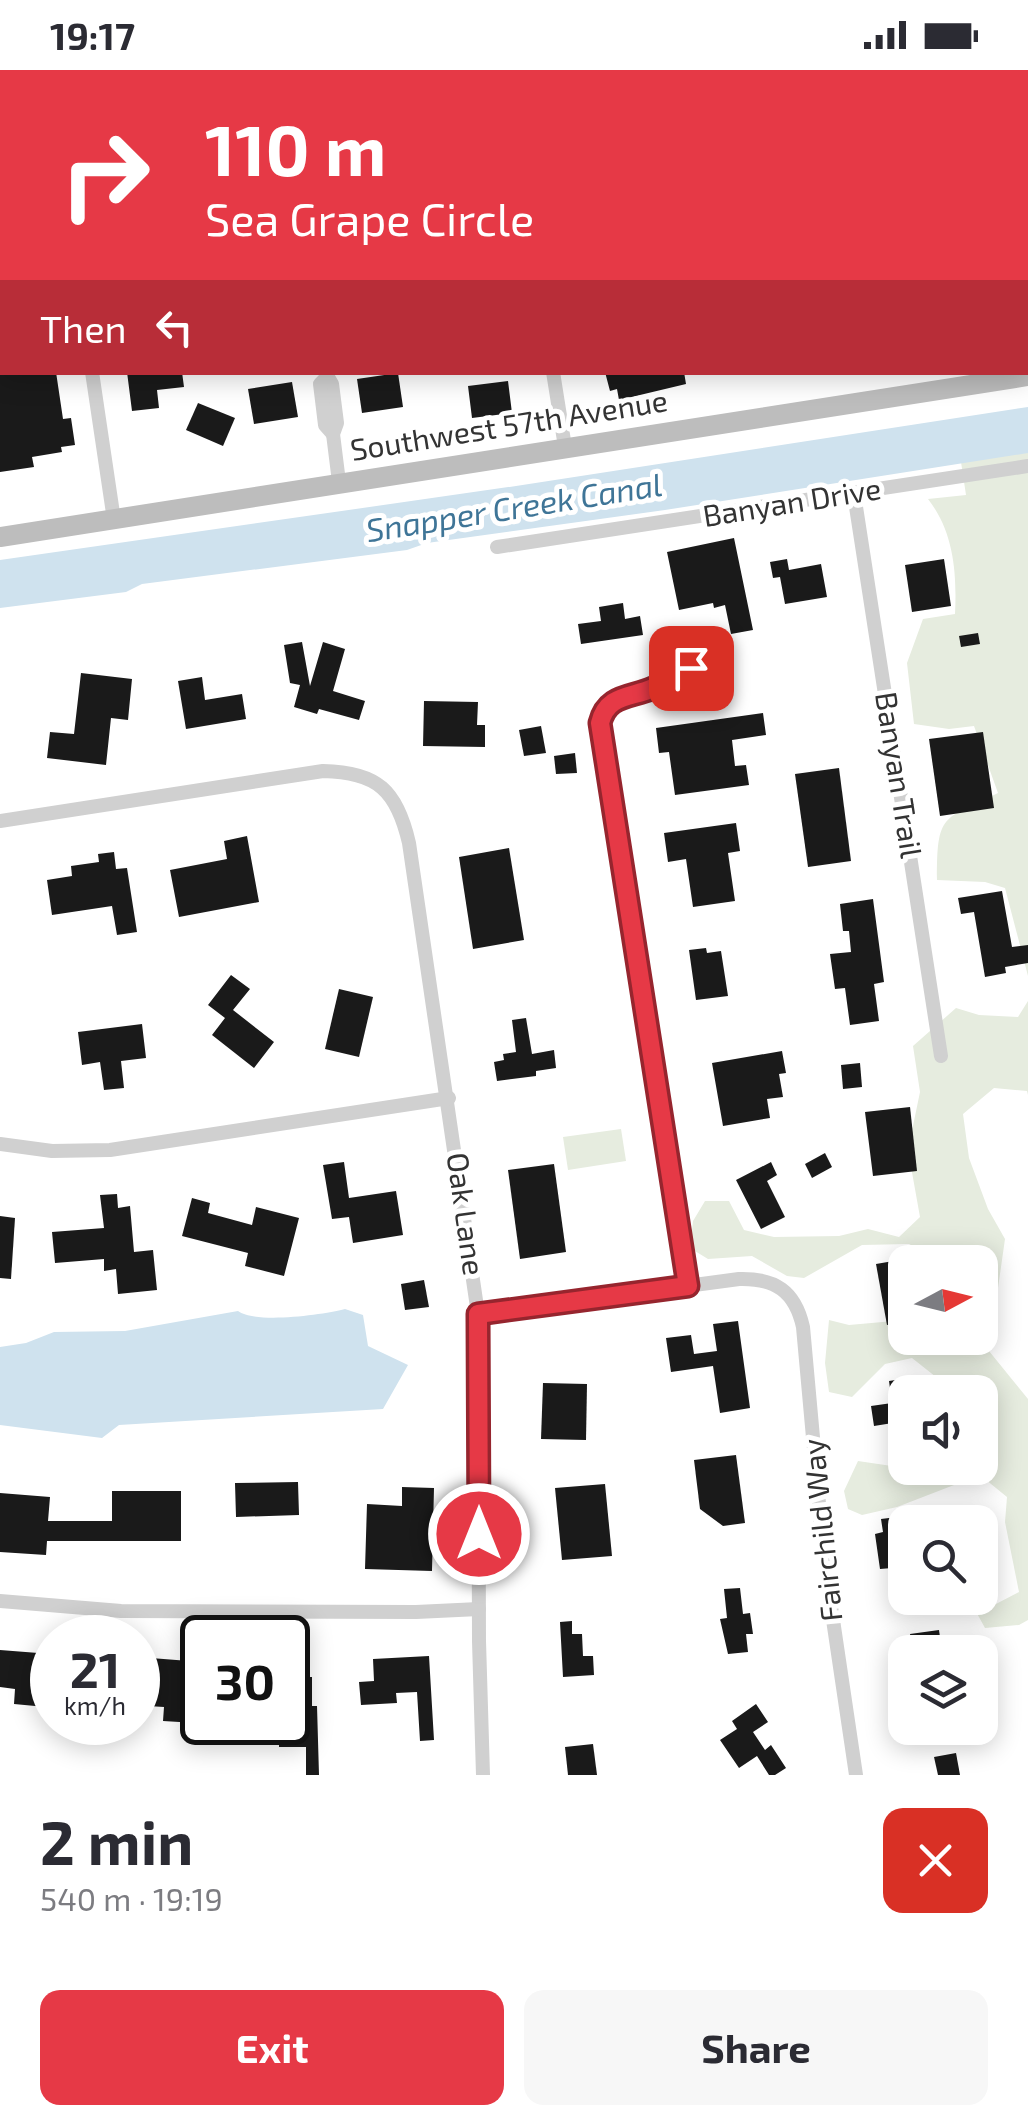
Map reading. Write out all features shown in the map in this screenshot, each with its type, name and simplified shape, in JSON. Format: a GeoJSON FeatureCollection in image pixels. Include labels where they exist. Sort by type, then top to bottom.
{"type":"FeatureCollection","features":[{"type":"Feature","properties":{"kind":"main road","name":"Southwest 57th Avenue"},"geometry":{"type":"LineString","coordinates":[[0,537],[1028,376]]}},
{"type":"Feature","properties":{"kind":"street"},"geometry":{"type":"LineString","coordinates":[[92,375],[114,520]]}},
{"type":"Feature","properties":{"kind":"street"},"geometry":{"type":"LineString","coordinates":[[553,375],[565,447]]}},
{"type":"Feature","properties":{"kind":"street"},"geometry":{"type":"LineString","coordinates":[[325,376],[332,384],[339,482]]}},
{"type":"Feature","properties":{"kind":"street","name":"Banyan Drive"},"geometry":{"type":"LineString","coordinates":[[497,547],[1028,466]]}},
{"type":"Feature","properties":{"kind":"street","name":"Banyan Trail"},"geometry":{"type":"LineString","coordinates":[[854,494],[941,1056]]}},
{"type":"Feature","properties":{"kind":"street"},"geometry":{"type":"LineString","coordinates":[[478,1314],[688,1286],[600,723],[614,701],[652,689],[691,668]]}},
{"type":"Feature","properties":{"kind":"street","name":"Oak Lane"},"geometry":{"type":"LineString","coordinates":[[0,821],[307,772],[351,773],[380,784],[394,800],[410,842],[478,1314],[483,1775]]}},
{"type":"Feature","properties":{"kind":"street"},"geometry":{"type":"LineString","coordinates":[[0,1144],[52,1151],[110,1150],[449,1098]]}},
{"type":"Feature","properties":{"kind":"street","name":"Fairchild Way"},"geometry":{"type":"LineString","coordinates":[[688,1286],[749,1278],[768,1280],[784,1288],[794,1301],[804,1327],[824,1559],[856,1775]]}},
{"type":"Feature","properties":{"kind":"street"},"geometry":{"type":"LineString","coordinates":[[0,1601],[121,1611],[416,1612],[480,1608]]}},
{"type":"Feature","properties":{"kind":"shaded area"},"geometry":{"type":"Polygon","coordinates":[[[1028,452],[1028,976],[1005,888],[985,882],[937,880],[939,842],[946,821],[998,793],[974,726],[949,729],[914,724],[907,663],[923,619],[955,614],[952,554],[943,525],[928,499],[966,495],[961,462],[1028,452]]]}},
{"type":"Feature","properties":{"kind":"shaded area"},"geometry":{"type":"Polygon","coordinates":[[[1028,1001],[1028,1095],[1027,1091],[994,1088],[963,1114],[969,1158],[988,1209],[1005,1239],[998,1288],[998,1245],[862,1245],[804,1278],[787,1276],[752,1256],[708,1259],[690,1248],[693,1221],[705,1201],[729,1201],[744,1230],[774,1237],[839,1236],[868,1229],[899,1237],[920,1217],[908,1150],[920,1092],[913,1046],[956,1008],[979,1015],[1018,1017],[1028,1001]]]}},
{"type":"Feature","properties":{"kind":"shaded area"},"geometry":{"type":"Polygon","coordinates":[[[621,1129],[626,1161],[568,1170],[563,1137],[621,1129]]]}},
{"type":"Feature","properties":{"kind":"shaded area"},"geometry":{"type":"Polygon","coordinates":[[[829,1320],[849,1325],[888,1322],[888,1355],[992,1355],[1028,1399],[1028,1620],[1019,1625],[985,1628],[978,1615],[998,1615],[998,1603],[1019,1592],[1005,1522],[1007,1497],[992,1485],[998,1485],[998,1375],[934,1375],[912,1358],[885,1364],[852,1397],[829,1392],[825,1363],[829,1320]]]}},
{"type":"Feature","properties":{"kind":"shaded area"},"geometry":{"type":"Polygon","coordinates":[[[858,1461],[888,1465],[888,1485],[954,1485],[862,1515],[848,1509],[844,1491],[858,1461]]]}},
{"type":"Feature","properties":{"kind":"water","name":"Snapper Creek Canal"},"geometry":{"type":"Polygon","coordinates":[[[1028,407],[1028,453],[427,543],[407,550],[142,584],[126,592],[0,608],[0,560],[1028,407]]]}},
{"type":"Feature","properties":{"kind":"water"},"geometry":{"type":"Polygon","coordinates":[[[345,1309],[363,1315],[368,1346],[408,1365],[383,1409],[119,1425],[102,1438],[0,1425],[0,1347],[26,1343],[54,1332],[125,1331],[238,1311],[273,1318],[345,1309]]]}},
{"type":"Feature","properties":{"kind":"building"},"geometry":{"type":"Polygon","coordinates":[[[0,375],[56,375],[63,419],[71,418],[75,445],[61,447],[62,452],[32,457],[34,467],[0,472],[0,375]]]}},
{"type":"Feature","properties":{"kind":"building"},"geometry":{"type":"Polygon","coordinates":[[[127,375],[182,375],[184,387],[157,390],[159,408],[132,411],[127,375]]]}},
{"type":"Feature","properties":{"kind":"building"},"geometry":{"type":"Polygon","coordinates":[[[398,375],[403,407],[362,413],[357,379],[398,375]]]}},
{"type":"Feature","properties":{"kind":"building"},"geometry":{"type":"Polygon","coordinates":[[[606,375],[684,375],[686,384],[619,400],[617,389],[610,391],[606,375]]]}},
{"type":"Feature","properties":{"kind":"building"},"geometry":{"type":"Polygon","coordinates":[[[508,381],[512,413],[472,418],[468,386],[508,381]]]}},
{"type":"Feature","properties":{"kind":"building"},"geometry":{"type":"Polygon","coordinates":[[[292,382],[298,417],[254,424],[248,389],[292,382]]]}},
{"type":"Feature","properties":{"kind":"building"},"geometry":{"type":"Polygon","coordinates":[[[198,403],[235,418],[223,446],[186,430],[198,403]]]}},
{"type":"Feature","properties":{"kind":"building"},"geometry":{"type":"Polygon","coordinates":[[[734,538],[753,630],[731,634],[725,605],[714,608],[713,603],[679,610],[667,552],[734,538]]]}},
{"type":"Feature","properties":{"kind":"building"},"geometry":{"type":"Polygon","coordinates":[[[787,559],[789,570],[821,564],[827,597],[785,604],[780,577],[773,578],[770,562],[787,559]]]}},
{"type":"Feature","properties":{"kind":"building"},"geometry":{"type":"Polygon","coordinates":[[[944,559],[951,606],[912,612],[905,565],[944,559]]]}},
{"type":"Feature","properties":{"kind":"building"},"geometry":{"type":"Polygon","coordinates":[[[623,603],[625,619],[640,616],[643,635],[581,644],[578,624],[601,621],[599,607],[623,603]]]}},
{"type":"Feature","properties":{"kind":"building"},"geometry":{"type":"Polygon","coordinates":[[[978,633],[980,644],[961,647],[959,636],[978,633]]]}},
{"type":"Feature","properties":{"kind":"building"},"geometry":{"type":"Polygon","coordinates":[[[302,642],[310,686],[323,642],[345,649],[333,691],[365,701],[359,720],[294,707],[300,685],[290,683],[284,645],[302,642]]]}},
{"type":"Feature","properties":{"kind":"building"},"geometry":{"type":"Polygon","coordinates":[[[81,673],[132,679],[128,720],[111,718],[106,765],[47,758],[50,732],[74,734],[81,673]]]}},
{"type":"Feature","properties":{"kind":"building"},"geometry":{"type":"Polygon","coordinates":[[[202,677],[205,700],[242,694],[246,719],[186,729],[178,681],[202,677]]]}},
{"type":"Feature","properties":{"kind":"building"},"geometry":{"type":"Polygon","coordinates":[[[424,701],[478,702],[477,725],[485,725],[485,747],[423,746],[424,701]]]}},
{"type":"Feature","properties":{"kind":"building"},"geometry":{"type":"Polygon","coordinates":[[[763,713],[766,735],[732,740],[735,766],[746,765],[749,785],[675,795],[669,752],[659,753],[656,728],[763,713]]]}},
{"type":"Feature","properties":{"kind":"building"},"geometry":{"type":"Polygon","coordinates":[[[541,726],[546,753],[524,756],[519,730],[541,726]]]}},
{"type":"Feature","properties":{"kind":"building"},"geometry":{"type":"Polygon","coordinates":[[[983,732],[994,808],[940,816],[929,739],[983,732]]]}},
{"type":"Feature","properties":{"kind":"building"},"geometry":{"type":"Polygon","coordinates":[[[575,753],[577,773],[556,774],[554,756],[575,753]]]}},
{"type":"Feature","properties":{"kind":"building"},"geometry":{"type":"Polygon","coordinates":[[[839,768],[851,861],[808,867],[795,774],[839,768]]]}},
{"type":"Feature","properties":{"kind":"building"},"geometry":{"type":"Polygon","coordinates":[[[736,823],[740,851],[728,853],[735,901],[693,907],[686,859],[668,862],[664,833],[736,823]]]}},
{"type":"Feature","properties":{"kind":"building"},"geometry":{"type":"Polygon","coordinates":[[[247,836],[259,902],[179,917],[170,870],[227,859],[224,841],[247,836]]]}},
{"type":"Feature","properties":{"kind":"building"},"geometry":{"type":"Polygon","coordinates":[[[509,848],[524,940],[473,949],[459,857],[509,848]]]}},
{"type":"Feature","properties":{"kind":"building"},"geometry":{"type":"Polygon","coordinates":[[[114,852],[116,869],[127,868],[137,932],[117,935],[112,906],[52,915],[47,880],[72,876],[71,866],[99,862],[98,854],[114,852]]]}},
{"type":"Feature","properties":{"kind":"building"},"geometry":{"type":"Polygon","coordinates":[[[1002,891],[1012,947],[1028,945],[1028,963],[1005,967],[1006,973],[985,977],[974,912],[961,914],[958,898],[1002,891]]]}},
{"type":"Feature","properties":{"kind":"building"},"geometry":{"type":"Polygon","coordinates":[[[873,899],[884,982],[874,984],[879,1021],[850,1025],[845,988],[835,989],[830,954],[851,952],[849,931],[843,931],[840,904],[873,899]]]}},
{"type":"Feature","properties":{"kind":"building"},"geometry":{"type":"Polygon","coordinates":[[[706,948],[707,953],[721,951],[728,996],[696,1000],[689,950],[706,948]]]}},
{"type":"Feature","properties":{"kind":"building"},"geometry":{"type":"Polygon","coordinates":[[[231,975],[250,989],[233,1010],[274,1042],[254,1068],[212,1035],[225,1018],[208,1005],[231,975]]]}},
{"type":"Feature","properties":{"kind":"building"},"geometry":{"type":"Polygon","coordinates":[[[339,989],[373,997],[359,1057],[325,1049],[339,989]]]}},
{"type":"Feature","properties":{"kind":"building"},"geometry":{"type":"Polygon","coordinates":[[[526,1018],[532,1054],[554,1050],[556,1068],[536,1071],[536,1076],[497,1081],[494,1062],[504,1060],[503,1054],[516,1052],[512,1020],[526,1018]]]}},
{"type":"Feature","properties":{"kind":"building"},"geometry":{"type":"Polygon","coordinates":[[[142,1024],[146,1058],[121,1061],[124,1088],[104,1090],[100,1062],[82,1065],[78,1032],[142,1024]]]}},
{"type":"Feature","properties":{"kind":"building"},"geometry":{"type":"Polygon","coordinates":[[[782,1051],[786,1073],[779,1074],[783,1097],[767,1099],[770,1118],[723,1126],[712,1063],[782,1051]]]}},
{"type":"Feature","properties":{"kind":"building"},"geometry":{"type":"Polygon","coordinates":[[[860,1063],[862,1087],[843,1089],[841,1065],[860,1063]]]}},
{"type":"Feature","properties":{"kind":"building"},"geometry":{"type":"Polygon","coordinates":[[[910,1107],[917,1171],[873,1176],[865,1112],[910,1107]]]}},
{"type":"Feature","properties":{"kind":"building"},"geometry":{"type":"Polygon","coordinates":[[[825,1153],[832,1167],[812,1178],[805,1164],[825,1153]]]}},
{"type":"Feature","properties":{"kind":"building"},"geometry":{"type":"Polygon","coordinates":[[[344,1162],[349,1198],[396,1191],[403,1235],[353,1243],[349,1217],[332,1219],[323,1165],[344,1162]]]}},
{"type":"Feature","properties":{"kind":"building"},"geometry":{"type":"Polygon","coordinates":[[[771,1162],[777,1175],[767,1181],[785,1217],[761,1229],[736,1180],[771,1162]]]}},
{"type":"Feature","properties":{"kind":"building"},"geometry":{"type":"Polygon","coordinates":[[[554,1164],[566,1252],[520,1259],[508,1170],[554,1164]]]}},
{"type":"Feature","properties":{"kind":"building"},"geometry":{"type":"Polygon","coordinates":[[[117,1194],[118,1208],[130,1206],[134,1252],[153,1250],[157,1290],[118,1294],[116,1269],[104,1271],[104,1259],[55,1263],[52,1232],[104,1228],[100,1195],[117,1194]]]}},
{"type":"Feature","properties":{"kind":"building"},"geometry":{"type":"Polygon","coordinates":[[[192,1198],[210,1203],[208,1213],[252,1225],[256,1207],[299,1218],[284,1276],[245,1266],[248,1253],[182,1236],[192,1198]]]}},
{"type":"Feature","properties":{"kind":"building"},"geometry":{"type":"Polygon","coordinates":[[[0,1216],[15,1218],[11,1279],[0,1278],[0,1216]]]}},
{"type":"Feature","properties":{"kind":"building"},"geometry":{"type":"Polygon","coordinates":[[[888,1262],[888,1325],[887,1325],[876,1264],[888,1262]]]}},
{"type":"Feature","properties":{"kind":"building"},"geometry":{"type":"Polygon","coordinates":[[[424,1280],[429,1307],[405,1310],[401,1284],[424,1280]]]}},
{"type":"Feature","properties":{"kind":"building"},"geometry":{"type":"Polygon","coordinates":[[[738,1321],[750,1408],[720,1413],[713,1366],[671,1372],[666,1338],[691,1335],[694,1354],[717,1351],[713,1324],[738,1321]]]}},
{"type":"Feature","properties":{"kind":"building"},"geometry":{"type":"Polygon","coordinates":[[[543,1383],[587,1384],[586,1440],[541,1439],[543,1383]]]}},
{"type":"Feature","properties":{"kind":"building"},"geometry":{"type":"Polygon","coordinates":[[[888,1404],[888,1424],[874,1426],[871,1406],[888,1404]]]}},
{"type":"Feature","properties":{"kind":"building"},"geometry":{"type":"Polygon","coordinates":[[[736,1455],[745,1523],[723,1526],[700,1509],[694,1460],[736,1455]]]}},
{"type":"Feature","properties":{"kind":"building"},"geometry":{"type":"Polygon","coordinates":[[[298,1482],[299,1515],[236,1517],[235,1483],[298,1482]]]}},
{"type":"Feature","properties":{"kind":"building"},"geometry":{"type":"Polygon","coordinates":[[[605,1484],[612,1556],[562,1560],[555,1488],[605,1484]]]}},
{"type":"Feature","properties":{"kind":"building"},"geometry":{"type":"Polygon","coordinates":[[[402,1487],[434,1488],[432,1571],[365,1569],[367,1504],[402,1506],[402,1487]]]}},
{"type":"Feature","properties":{"kind":"building"},"geometry":{"type":"Polygon","coordinates":[[[112,1491],[181,1491],[181,1541],[47,1541],[46,1555],[0,1552],[0,1493],[50,1497],[48,1521],[112,1521],[112,1491]]]}},
{"type":"Feature","properties":{"kind":"building"},"geometry":{"type":"Polygon","coordinates":[[[888,1518],[888,1568],[880,1569],[875,1534],[883,1532],[881,1519],[888,1518]]]}},
{"type":"Feature","properties":{"kind":"building"},"geometry":{"type":"Polygon","coordinates":[[[740,1588],[743,1614],[750,1613],[753,1634],[746,1634],[748,1652],[728,1654],[720,1619],[727,1618],[724,1589],[740,1588]]]}},
{"type":"Feature","properties":{"kind":"building"},"geometry":{"type":"Polygon","coordinates":[[[572,1621],[572,1634],[582,1634],[583,1656],[593,1656],[594,1675],[563,1677],[560,1622],[572,1621]]]}},
{"type":"Feature","properties":{"kind":"building"},"geometry":{"type":"Polygon","coordinates":[[[939,1630],[940,1635],[910,1635],[939,1630]]]}},
{"type":"Feature","properties":{"kind":"building"},"geometry":{"type":"Polygon","coordinates":[[[0,1650],[30,1652],[30,1706],[14,1704],[15,1689],[0,1687],[0,1650]]]}},
{"type":"Feature","properties":{"kind":"building"},"geometry":{"type":"Polygon","coordinates":[[[429,1656],[434,1740],[420,1741],[417,1692],[396,1693],[397,1703],[361,1705],[359,1682],[374,1681],[373,1659],[429,1656]]]}},
{"type":"Feature","properties":{"kind":"building"},"geometry":{"type":"Polygon","coordinates":[[[160,1659],[180,1660],[180,1722],[163,1721],[164,1707],[160,1707],[160,1659]]]}},
{"type":"Feature","properties":{"kind":"building"},"geometry":{"type":"Polygon","coordinates":[[[312,1677],[319,1775],[306,1775],[306,1747],[279,1747],[310,1745],[312,1677]]]}},
{"type":"Feature","properties":{"kind":"building"},"geometry":{"type":"Polygon","coordinates":[[[756,1704],[768,1722],[753,1732],[765,1750],[771,1745],[786,1768],[775,1775],[769,1775],[757,1756],[739,1768],[720,1740],[737,1729],[732,1721],[756,1704]]]}},
{"type":"Feature","properties":{"kind":"building"},"geometry":{"type":"Polygon","coordinates":[[[593,1744],[597,1775],[568,1775],[565,1747],[593,1744]]]}},
{"type":"Feature","properties":{"kind":"building"},"geometry":{"type":"Polygon","coordinates":[[[956,1753],[960,1775],[938,1775],[934,1757],[956,1753]]]}},
{"type":"Feature","properties":{"kind":"route"},"geometry":{"type":"LineString","coordinates":[[479,1534],[478,1314],[688,1286],[600,723],[614,701],[652,689],[691,668]]}}]}
